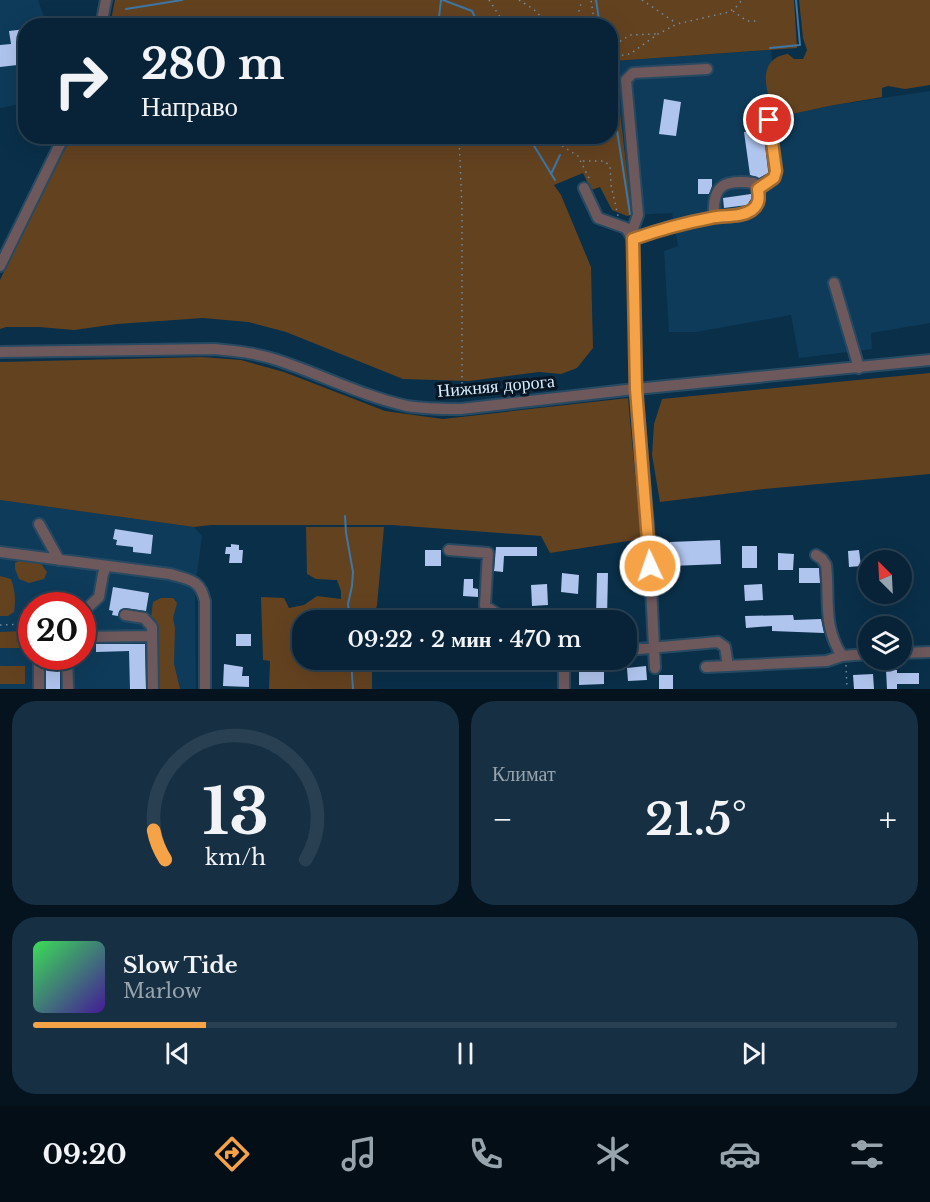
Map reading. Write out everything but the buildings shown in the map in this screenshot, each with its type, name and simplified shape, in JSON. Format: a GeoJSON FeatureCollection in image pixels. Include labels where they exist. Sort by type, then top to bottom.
{"type":"FeatureCollection","features":[{"type":"Feature","properties":{"kind":"street"},"geometry":{"type":"LineString","coordinates":[[103,18],[106,0]]}},
{"type":"Feature","properties":{"kind":"street"},"geometry":{"type":"LineString","coordinates":[[655,668],[648,525],[636,389],[632,236],[638,215],[626,80],[633,73],[707,69]]}},
{"type":"Feature","properties":{"kind":"street"},"geometry":{"type":"LineString","coordinates":[[758,189],[774,178],[776,171],[769,120]]}},
{"type":"Feature","properties":{"kind":"street"},"geometry":{"type":"LineString","coordinates":[[0,266],[60,144]]}},
{"type":"Feature","properties":{"kind":"street"},"geometry":{"type":"LineString","coordinates":[[632,236],[751,211],[759,199],[758,189],[754,183],[725,184],[718,188],[713,201],[714,217]]}},
{"type":"Feature","properties":{"kind":"street"},"geometry":{"type":"LineString","coordinates":[[588,186],[598,218],[626,228],[632,236]]}},
{"type":"Feature","properties":{"kind":"street"},"geometry":{"type":"LineString","coordinates":[[834,284],[860,368]]}},
{"type":"Feature","properties":{"kind":"street","name":"Нижняя дорога"},"geometry":{"type":"LineString","coordinates":[[0,352],[214,349],[245,351],[276,359],[378,398],[408,406],[437,409],[461,409],[930,360]]}},
{"type":"Feature","properties":{"kind":"street"},"geometry":{"type":"LineString","coordinates":[[39,524],[59,560]]}},
{"type":"Feature","properties":{"kind":"street"},"geometry":{"type":"LineString","coordinates":[[448,550],[488,554],[485,606],[491,610]]}},
{"type":"Feature","properties":{"kind":"street"},"geometry":{"type":"LineString","coordinates":[[0,552],[170,574],[196,582],[205,601],[205,689]]}},
{"type":"Feature","properties":{"kind":"street"},"geometry":{"type":"LineString","coordinates":[[816,555],[826,565],[828,624],[831,636],[844,655]]}},
{"type":"Feature","properties":{"kind":"street"},"geometry":{"type":"LineString","coordinates":[[96,600],[99,597],[106,567]]}},
{"type":"Feature","properties":{"kind":"street"},"geometry":{"type":"LineString","coordinates":[[125,615],[144,618],[152,627],[153,689]]}},
{"type":"Feature","properties":{"kind":"street"},"geometry":{"type":"LineString","coordinates":[[96,637],[152,636]]}},
{"type":"Feature","properties":{"kind":"street"},"geometry":{"type":"LineString","coordinates":[[637,649],[718,642],[724,647],[728,666]]}},
{"type":"Feature","properties":{"kind":"street"},"geometry":{"type":"LineString","coordinates":[[912,653],[930,652]]}},
{"type":"Feature","properties":{"kind":"street"},"geometry":{"type":"LineString","coordinates":[[706,667],[827,661],[844,655],[858,654]]}},
{"type":"Feature","properties":{"kind":"street"},"geometry":{"type":"LineString","coordinates":[[39,670],[39,689]]}},
{"type":"Feature","properties":{"kind":"street"},"geometry":{"type":"LineString","coordinates":[[68,670],[68,689]]}},
{"type":"Feature","properties":{"kind":"street"},"geometry":{"type":"LineString","coordinates":[[564,670],[564,689]]}},
{"type":"Feature","properties":{"kind":"path"},"geometry":{"type":"LineString","coordinates":[[489,0],[501,18]]}},
{"type":"Feature","properties":{"kind":"path"},"geometry":{"type":"LineString","coordinates":[[519,0],[541,15],[541,18]]}},
{"type":"Feature","properties":{"kind":"path"},"geometry":{"type":"LineString","coordinates":[[526,4],[529,0]]}},
{"type":"Feature","properties":{"kind":"path"},"geometry":{"type":"LineString","coordinates":[[577,18],[582,0]]}},
{"type":"Feature","properties":{"kind":"path"},"geometry":{"type":"LineString","coordinates":[[591,0],[592,18]]}},
{"type":"Feature","properties":{"kind":"path"},"geometry":{"type":"LineString","coordinates":[[642,0],[677,24]]}},
{"type":"Feature","properties":{"kind":"path"},"geometry":{"type":"LineString","coordinates":[[647,4],[650,0]]}},
{"type":"Feature","properties":{"kind":"path"},"geometry":{"type":"LineString","coordinates":[[618,56],[630,54],[677,24],[733,10],[742,0]]}},
{"type":"Feature","properties":{"kind":"path"},"geometry":{"type":"LineString","coordinates":[[733,10],[747,21],[756,21]]}},
{"type":"Feature","properties":{"kind":"path"},"geometry":{"type":"LineString","coordinates":[[618,43],[630,35],[658,34]]}},
{"type":"Feature","properties":{"kind":"path"},"geometry":{"type":"LineString","coordinates":[[459,144],[462,209],[462,405]]}},
{"type":"Feature","properties":{"kind":"path"},"geometry":{"type":"LineString","coordinates":[[559,144],[578,156],[588,186]]}},
{"type":"Feature","properties":{"kind":"path"},"geometry":{"type":"LineString","coordinates":[[581,161],[604,162],[610,166],[611,185],[618,217],[611,214]]}},
{"type":"Feature","properties":{"kind":"path"},"geometry":{"type":"LineString","coordinates":[[0,625],[18,624]]}},
{"type":"Feature","properties":{"kind":"path"},"geometry":{"type":"LineString","coordinates":[[844,655],[847,689]]}},
{"type":"Feature","properties":{"kind":"shaded area"},"geometry":{"type":"Polygon","coordinates":[[[0,0],[38,0],[44,18],[18,18],[18,104],[0,108],[0,0]]]}},
{"type":"Feature","properties":{"kind":"shaded area"},"geometry":{"type":"Polygon","coordinates":[[[115,0],[794,0],[797,48],[618,61],[618,18],[111,18],[115,0]]]}},
{"type":"Feature","properties":{"kind":"shaded area"},"geometry":{"type":"Polygon","coordinates":[[[799,0],[930,0],[930,85],[905,89],[888,86],[882,88],[882,97],[783,116],[777,141],[775,141],[773,114],[776,113],[767,87],[767,69],[778,57],[788,54],[794,59],[803,59],[807,50],[803,38],[799,0]]]}},
{"type":"Feature","properties":{"kind":"shaded area"},"geometry":{"type":"Polygon","coordinates":[[[771,50],[777,113],[773,114],[778,141],[782,116],[829,106],[930,91],[930,323],[871,333],[872,349],[799,358],[791,315],[696,332],[669,332],[664,251],[678,246],[672,213],[632,215],[618,95],[618,61],[771,50]]]}},
{"type":"Feature","properties":{"kind":"shaded area"},"geometry":{"type":"Polygon","coordinates":[[[618,95],[632,215],[627,216],[612,210],[600,187],[591,190],[583,173],[554,185],[561,195],[591,267],[593,348],[577,368],[561,374],[539,372],[469,381],[403,379],[286,332],[248,322],[203,318],[117,324],[74,330],[39,327],[0,329],[0,280],[46,183],[68,144],[618,144],[618,95]]]}},
{"type":"Feature","properties":{"kind":"shaded area"},"geometry":{"type":"Polygon","coordinates":[[[202,357],[241,360],[284,372],[385,411],[443,419],[628,398],[641,539],[550,553],[541,536],[392,525],[211,525],[194,527],[0,500],[0,362],[202,357]]]}},
{"type":"Feature","properties":{"kind":"shaded area"},"geometry":{"type":"Polygon","coordinates":[[[930,373],[930,474],[764,489],[660,502],[652,455],[654,424],[662,399],[930,373]]]}},
{"type":"Feature","properties":{"kind":"shaded area"},"geometry":{"type":"Polygon","coordinates":[[[0,500],[194,527],[202,536],[195,588],[196,689],[0,689],[0,500]]]}},
{"type":"Feature","properties":{"kind":"shaded area"},"geometry":{"type":"Polygon","coordinates":[[[306,527],[384,527],[376,610],[292,610],[292,670],[372,670],[372,689],[269,689],[270,661],[263,660],[261,597],[284,598],[289,608],[304,605],[317,596],[341,599],[337,580],[316,579],[307,574],[306,527]]]}},
{"type":"Feature","properties":{"kind":"shaded area"},"geometry":{"type":"Polygon","coordinates":[[[21,559],[39,561],[47,572],[44,579],[29,583],[19,579],[15,563],[21,559]]]}},
{"type":"Feature","properties":{"kind":"shaded area"},"geometry":{"type":"Polygon","coordinates":[[[0,576],[11,579],[13,587],[14,612],[8,616],[0,616],[0,576]]]}},
{"type":"Feature","properties":{"kind":"shaded area"},"geometry":{"type":"Polygon","coordinates":[[[161,598],[173,598],[177,603],[173,618],[174,664],[180,689],[159,689],[157,635],[151,618],[153,602],[161,598]]]}},
{"type":"Feature","properties":{"kind":"shaded area"},"geometry":{"type":"Polygon","coordinates":[[[18,631],[18,648],[0,648],[0,632],[18,631]]]}},
{"type":"Feature","properties":{"kind":"shaded area"},"geometry":{"type":"Polygon","coordinates":[[[0,666],[18,666],[18,670],[25,670],[25,684],[0,684],[0,666]]]}},
{"type":"Feature","properties":{"kind":"waterway"},"geometry":{"type":"LineString","coordinates":[[126,9],[182,0]]}},
{"type":"Feature","properties":{"kind":"waterway"},"geometry":{"type":"LineString","coordinates":[[439,18],[441,0]]}},
{"type":"Feature","properties":{"kind":"waterway"},"geometry":{"type":"LineString","coordinates":[[443,0],[472,11],[475,18]]}},
{"type":"Feature","properties":{"kind":"waterway"},"geometry":{"type":"LineString","coordinates":[[596,0],[599,18]]}},
{"type":"Feature","properties":{"kind":"waterway"},"geometry":{"type":"LineString","coordinates":[[770,48],[800,45],[796,0]]}},
{"type":"Feature","properties":{"kind":"waterway"},"geometry":{"type":"LineString","coordinates":[[618,137],[630,214]]}},
{"type":"Feature","properties":{"kind":"waterway"},"geometry":{"type":"LineString","coordinates":[[533,144],[555,180]]}},
{"type":"Feature","properties":{"kind":"waterway"},"geometry":{"type":"LineString","coordinates":[[551,174],[560,155]]}},
{"type":"Feature","properties":{"kind":"waterway"},"geometry":{"type":"LineString","coordinates":[[345,516],[353,572],[349,610]]}},
{"type":"Feature","properties":{"kind":"waterway"},"geometry":{"type":"LineString","coordinates":[[352,670],[353,689]]}},
{"type":"Feature","properties":{"kind":"route"},"geometry":{"type":"LineString","coordinates":[[650,566],[636,389],[633,239],[660,229],[751,211],[759,199],[758,189],[774,178],[776,171],[769,120]]}}]}
